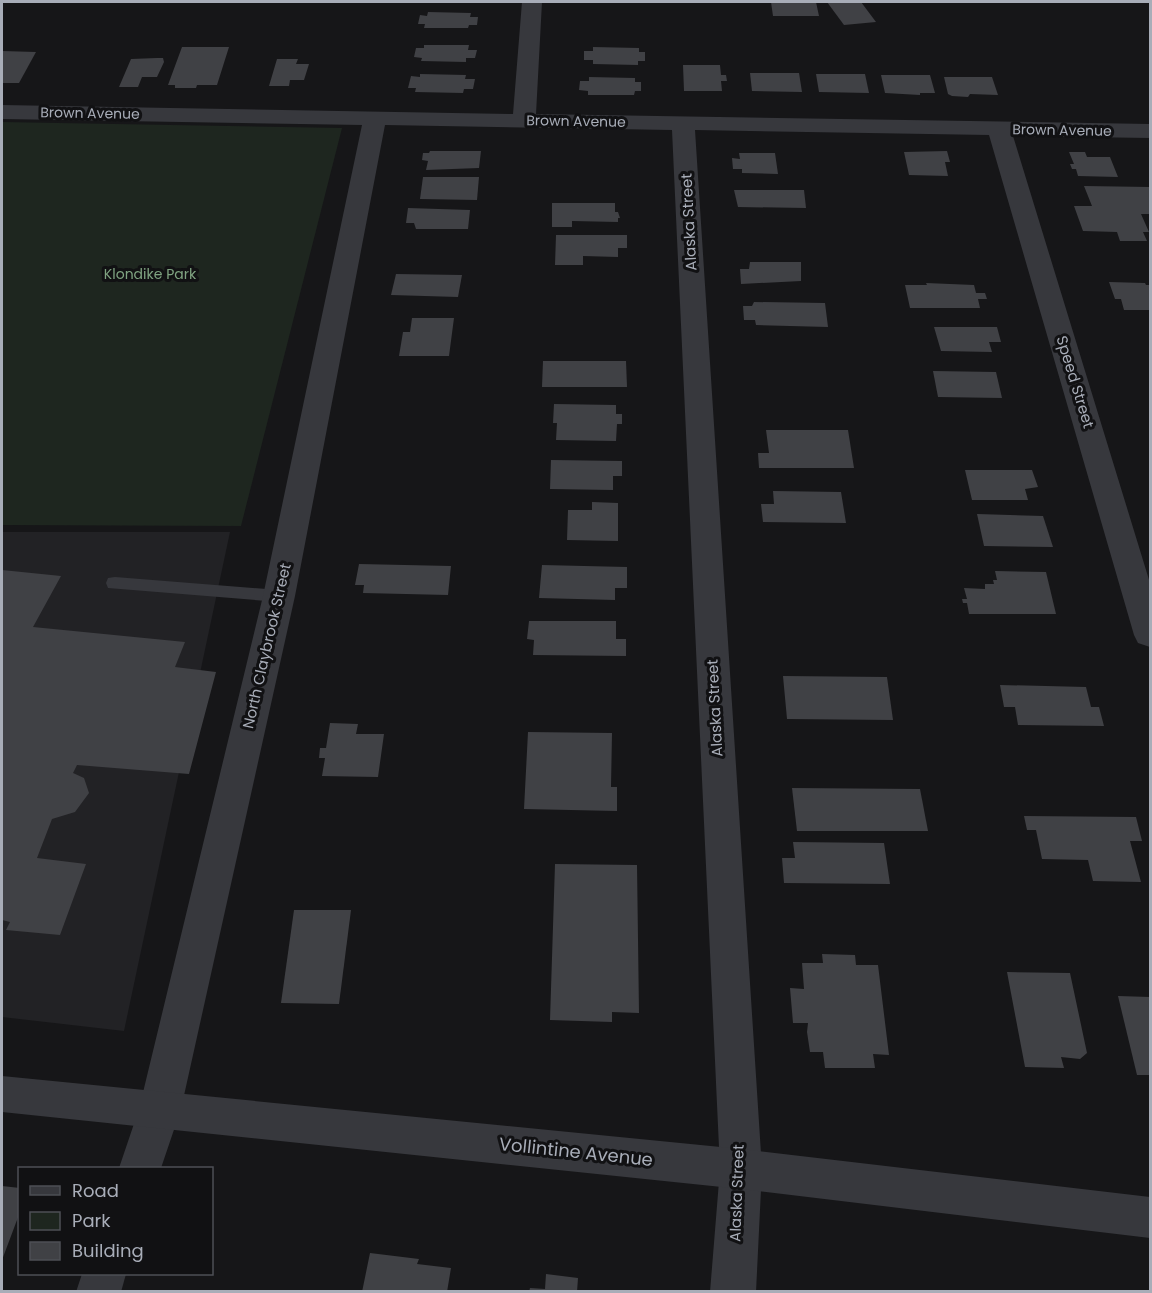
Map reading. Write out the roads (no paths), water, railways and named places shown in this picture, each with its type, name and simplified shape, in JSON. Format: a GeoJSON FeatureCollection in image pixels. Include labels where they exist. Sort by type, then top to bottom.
{"type":"FeatureCollection","features":[{"type":"Feature","properties":{"kind":"street"},"geometry":{"type":"LineString","coordinates":[[524,120],[532,2]]}},
{"type":"Feature","properties":{"kind":"street","name":"Brown Avenue"},"geometry":{"type":"LineString","coordinates":[[2,112],[1150,131]]}},
{"type":"Feature","properties":{"kind":"street","name":"North Claybrook Street"},"geometry":{"type":"LineString","coordinates":[[140,1167],[160,1109],[279,596],[375,118]]}},
{"type":"Feature","properties":{"kind":"street","name":"Alaska Street"},"geometry":{"type":"LineString","coordinates":[[683,123],[741,1169],[733,1292]]}},
{"type":"Feature","properties":{"kind":"street","name":"Speed Street"},"geometry":{"type":"LineString","coordinates":[[999,129],[1150,635]]}},
{"type":"Feature","properties":{"kind":"street","name":"Vollintine Avenue"},"geometry":{"type":"LineString","coordinates":[[2,1094],[741,1169],[1150,1218]]}},
{"type":"Feature","properties":{"kind":"street"},"geometry":{"type":"LineString","coordinates":[[98,1292],[104,1275]]}},
{"type":"Feature","properties":{"kind":"lane"},"geometry":{"type":"LineString","coordinates":[[115,583],[279,596]]}},
{"type":"Feature","properties":{"kind":"park label","name":"Klondike Park"},"geometry":{"type":"Point","coordinates":[150,274]}}]}
